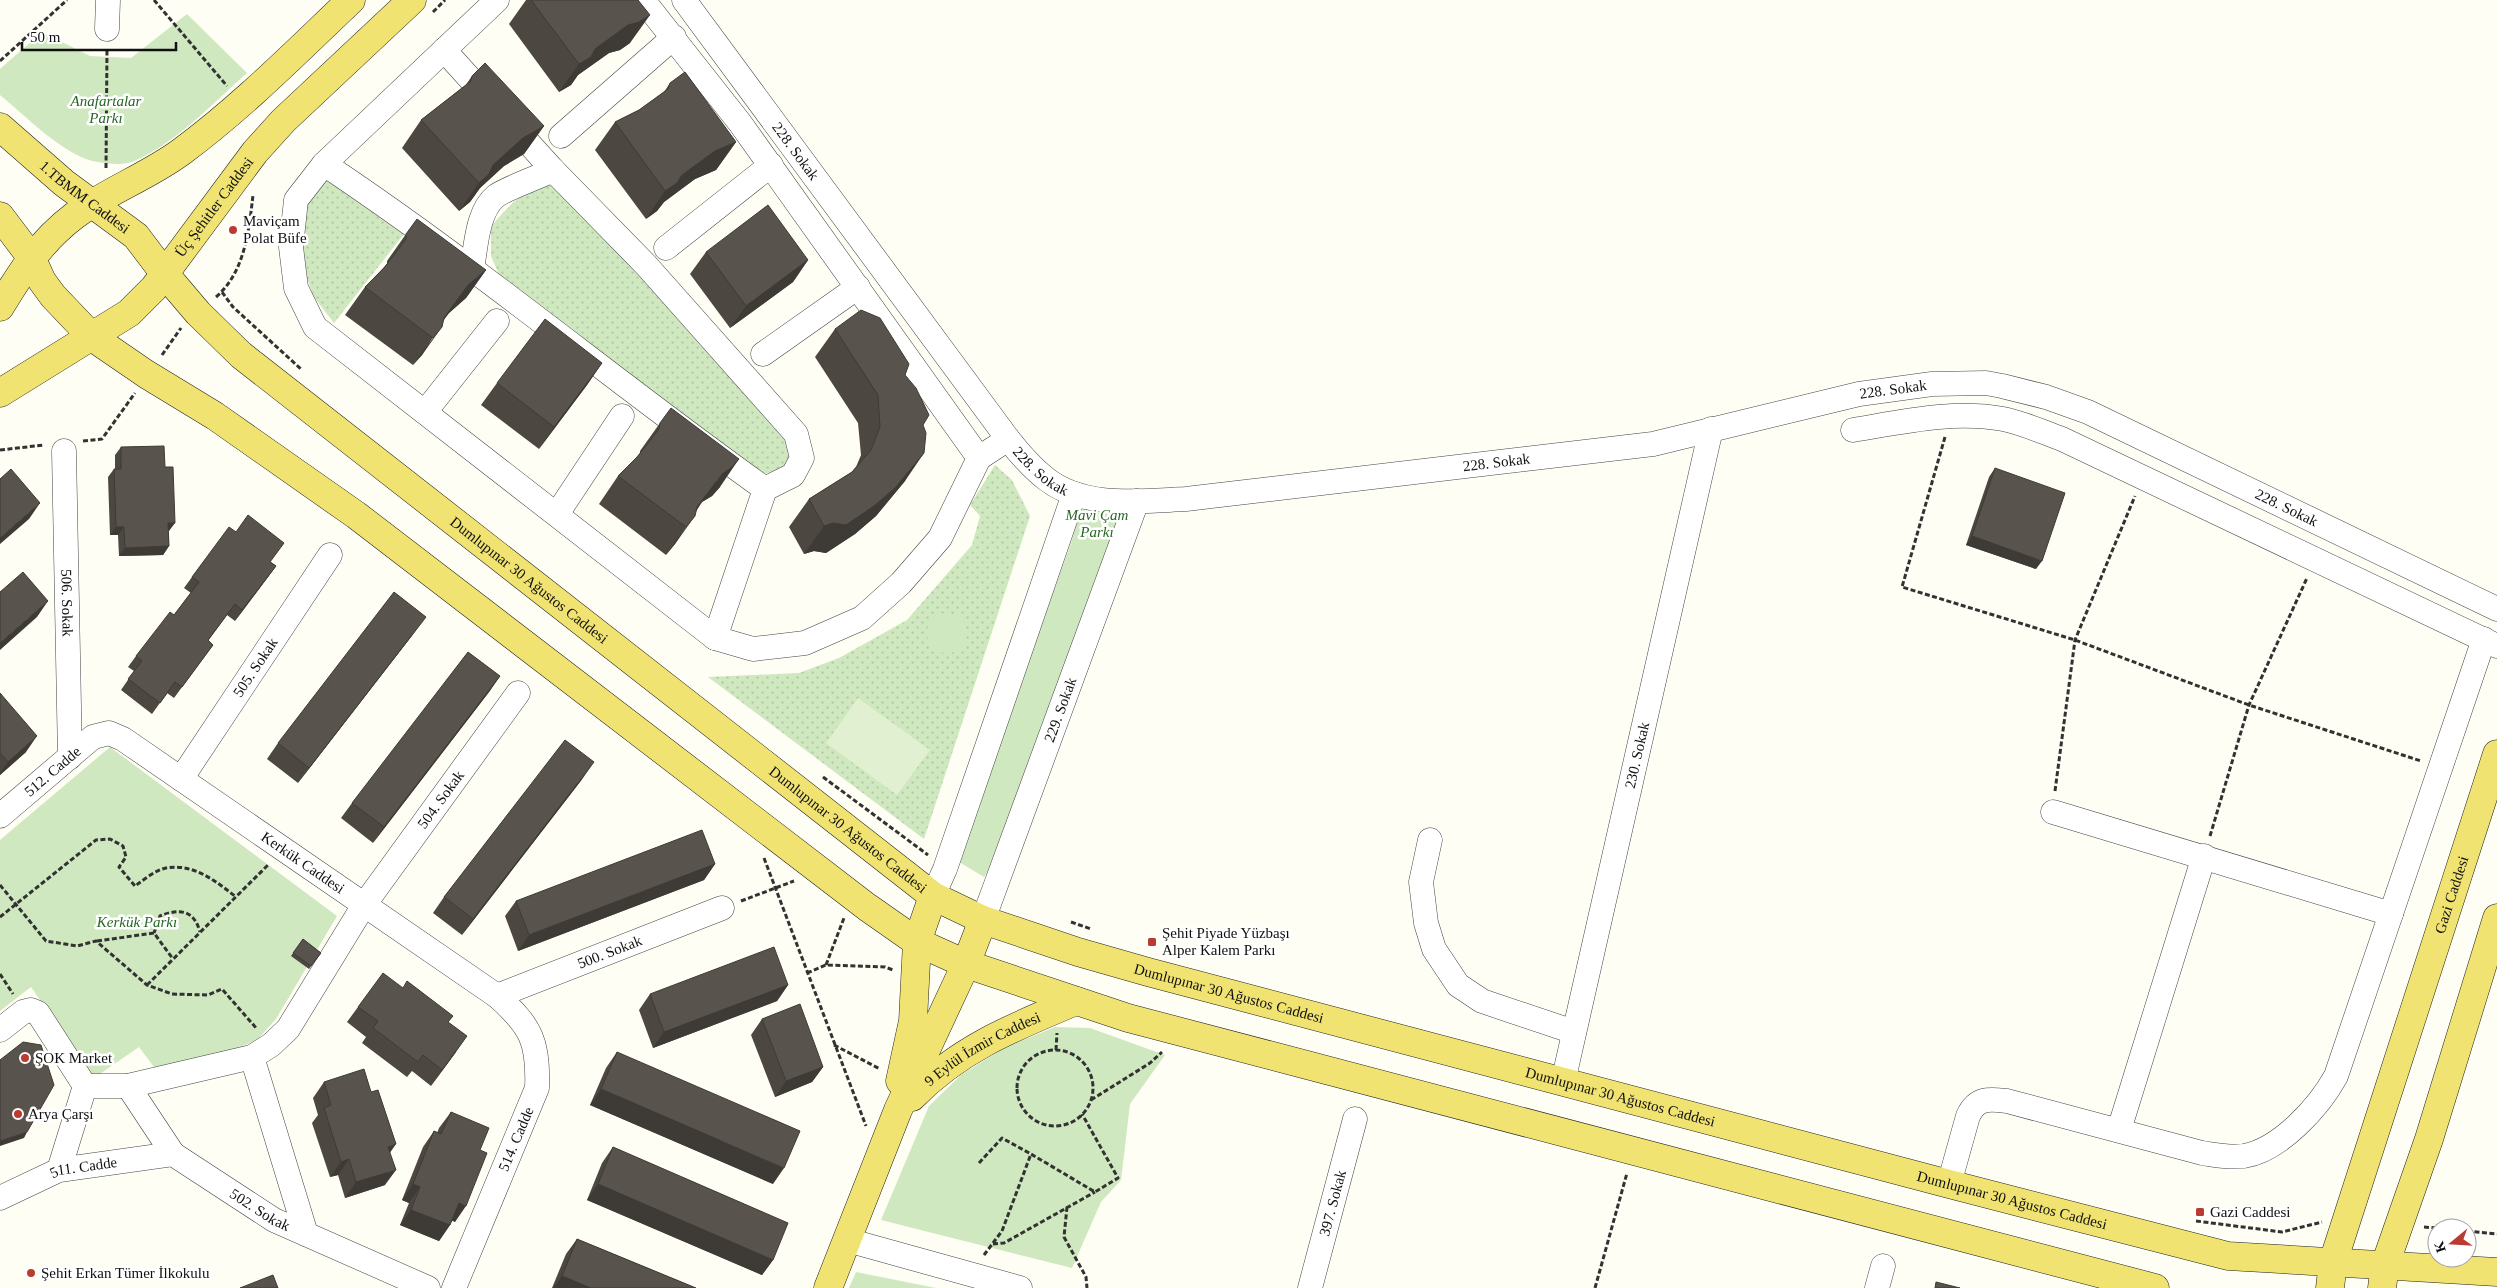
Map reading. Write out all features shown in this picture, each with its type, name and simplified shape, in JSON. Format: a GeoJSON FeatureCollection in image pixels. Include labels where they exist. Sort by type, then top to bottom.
{"type":"FeatureCollection","features":[{"type":"Feature","properties":{"kind":"main road"},"geometry":{"type":"LineString","coordinates":[[0,307],[31,257],[74,216],[92,204],[152,172],[182,151],[241,102],[351,0]]}},
{"type":"Feature","properties":{"kind":"main road","name":"Üç Şehitler Caddesi"},"geometry":{"type":"LineString","coordinates":[[0,393],[129,313],[154,288],[255,152],[283,121],[422,7]]}},
{"type":"Feature","properties":{"kind":"main road","name":"1.TBMM Caddesi"},"geometry":{"type":"LineString","coordinates":[[0,127],[64,183],[136,236],[164,273]]}},
{"type":"Feature","properties":{"kind":"main road"},"geometry":{"type":"LineString","coordinates":[[0,216],[31,257],[48,289],[75,321],[92,336],[146,374],[215,416],[356,515],[819,871],[917,942],[966,964],[1076,1001],[1171,1030],[2155,1288]]}},
{"type":"Feature","properties":{"kind":"main road","name":"Dumlupınar 30 Ağustos Caddesi"},"geometry":{"type":"LineString","coordinates":[[164,273],[198,312],[242,355],[933,896],[983,920],[1078,952],[1140,969],[1949,1184],[2228,1256],[2332,1275],[2384,1276],[2497,1272]]}},
{"type":"Feature","properties":{"kind":"main road","name":"Gazi Caddesi"},"geometry":{"type":"LineString","coordinates":[[2332,1275],[2345,1223],[2497,754]]}},
{"type":"Feature","properties":{"kind":"main road","name":"9 Eylül İzmir Caddesi"},"geometry":{"type":"LineString","coordinates":[[898,1110],[900,1079],[912,1021],[916,982],[917,942],[933,896]]}},
{"type":"Feature","properties":{"kind":"main road"},"geometry":{"type":"LineString","coordinates":[[2384,1276],[2398,1226],[2429,1139],[2497,918]]}},
{"type":"Feature","properties":{"kind":"main road","name":"9 Eylül İzmir Caddesi"},"geometry":{"type":"LineString","coordinates":[[828,1288],[898,1110],[966,964],[983,920]]}},
{"type":"Feature","properties":{"kind":"main road","name":"9 Eylül İzmir Caddesi"},"geometry":{"type":"LineString","coordinates":[[898,1110],[934,1074],[963,1054],[997,1034],[1076,1001]]}},
{"type":"Feature","properties":{"kind":"street"},"geometry":{"type":"LineString","coordinates":[[107,39],[108,0]]}},
{"type":"Feature","properties":{"kind":"street"},"geometry":{"type":"LineString","coordinates":[[497,0],[324,164],[296,200],[291,247],[296,288],[315,327],[715,638],[753,649],[805,643],[862,618],[901,583],[940,538],[979,458],[1008,439]]}},
{"type":"Feature","properties":{"kind":"street"},"geometry":{"type":"LineString","coordinates":[[644,0],[770,165],[979,458]]}},
{"type":"Feature","properties":{"kind":"street","name":"228. Sokak"},"geometry":{"type":"LineString","coordinates":[[684,0],[1008,439],[1046,479],[1074,494],[1114,500],[1186,499],[1653,444],[1896,387],[1977,383],[2024,390],[2088,412],[2497,609]]}},
{"type":"Feature","properties":{"kind":"street"},"geometry":{"type":"LineString","coordinates":[[561,136],[674,37]]}},
{"type":"Feature","properties":{"kind":"street"},"geometry":{"type":"LineString","coordinates":[[444,50],[553,170],[646,265],[796,434],[802,458],[794,475],[765,489],[715,638]]}},
{"type":"Feature","properties":{"kind":"street"},"geometry":{"type":"LineString","coordinates":[[324,164],[394,211],[692,437],[765,489]]}},
{"type":"Feature","properties":{"kind":"street"},"geometry":{"type":"LineString","coordinates":[[666,248],[770,165]]}},
{"type":"Feature","properties":{"kind":"street"},"geometry":{"type":"LineString","coordinates":[[472,269],[477,238],[485,212],[496,196],[553,170]]}},
{"type":"Feature","properties":{"kind":"street"},"geometry":{"type":"LineString","coordinates":[[763,354],[858,287]]}},
{"type":"Feature","properties":{"kind":"street"},"geometry":{"type":"LineString","coordinates":[[426,412],[498,321]]}},
{"type":"Feature","properties":{"kind":"street"},"geometry":{"type":"LineString","coordinates":[[557,514],[622,416]]}},
{"type":"Feature","properties":{"kind":"street"},"geometry":{"type":"LineString","coordinates":[[1853,430],[1951,416],[2004,419],[2029,426],[2143,477],[2491,642],[2441,767],[2336,1076],[2317,1106],[2300,1123],[2261,1151],[2245,1156],[2227,1157],[2008,1101],[1986,1099],[1972,1106],[1949,1184]]}},
{"type":"Feature","properties":{"kind":"street","name":"230. Sokak"},"geometry":{"type":"LineString","coordinates":[[1563,1082],[1711,429]]}},
{"type":"Feature","properties":{"kind":"street","name":"506. Sokak"},"geometry":{"type":"LineString","coordinates":[[64,451],[70,757]]}},
{"type":"Feature","properties":{"kind":"street"},"geometry":{"type":"LineString","coordinates":[[933,896],[945,869],[1074,494]]}},
{"type":"Feature","properties":{"kind":"street","name":"229. Sokak"},"geometry":{"type":"LineString","coordinates":[[983,920],[1137,501]]}},
{"type":"Feature","properties":{"kind":"street","name":"505. Sokak"},"geometry":{"type":"LineString","coordinates":[[181,779],[330,555]]}},
{"type":"Feature","properties":{"kind":"street","name":"504. Sokak"},"geometry":{"type":"LineString","coordinates":[[261,1051],[288,1029],[364,905],[518,693]]}},
{"type":"Feature","properties":{"kind":"street","name":"512. Cadde"},"geometry":{"type":"LineString","coordinates":[[0,816],[93,737],[109,733]]}},
{"type":"Feature","properties":{"kind":"street","name":"Kerkük Caddesi"},"geometry":{"type":"LineString","coordinates":[[109,733],[123,740],[181,779],[497,996]]}},
{"type":"Feature","properties":{"kind":"street"},"geometry":{"type":"LineString","coordinates":[[2053,812],[2204,856],[2391,914]]}},
{"type":"Feature","properties":{"kind":"street"},"geometry":{"type":"LineString","coordinates":[[1430,840],[1421,882],[1426,923],[1434,949],[1458,985],[1482,1001],[1574,1032]]}},
{"type":"Feature","properties":{"kind":"street"},"geometry":{"type":"LineString","coordinates":[[2119,1130],[2204,856]]}},
{"type":"Feature","properties":{"kind":"street","name":"500. Sokak"},"geometry":{"type":"LineString","coordinates":[[497,996],[722,908]]}},
{"type":"Feature","properties":{"kind":"street","name":"514. Cadde"},"geometry":{"type":"LineString","coordinates":[[454,1288],[537,1088],[538,1062],[532,1037],[518,1014],[497,996]]}},
{"type":"Feature","properties":{"kind":"street"},"geometry":{"type":"LineString","coordinates":[[0,1030],[23,1012],[31,1010],[38,1013],[85,1086],[59,1170]]}},
{"type":"Feature","properties":{"kind":"street"},"geometry":{"type":"LineString","coordinates":[[85,1086],[128,1086],[261,1051],[306,1234]]}},
{"type":"Feature","properties":{"kind":"street","name":"502. Sokak"},"geometry":{"type":"LineString","coordinates":[[128,1086],[173,1154],[274,1220],[428,1288]]}},
{"type":"Feature","properties":{"kind":"street","name":"397. Sokak"},"geometry":{"type":"LineString","coordinates":[[1310,1288],[1355,1119]]}},
{"type":"Feature","properties":{"kind":"street","name":"511. Cadde"},"geometry":{"type":"LineString","coordinates":[[0,1198],[59,1170],[173,1154]]}},
{"type":"Feature","properties":{"kind":"street"},"geometry":{"type":"LineString","coordinates":[[847,1240],[968,1281],[1020,1288]]}},
{"type":"Feature","properties":{"kind":"path"},"geometry":{"type":"LineString","coordinates":[[0,61],[67,0]]}},
{"type":"Feature","properties":{"kind":"path"},"geometry":{"type":"LineString","coordinates":[[154,0],[241,102]]}},
{"type":"Feature","properties":{"kind":"path"},"geometry":{"type":"LineString","coordinates":[[422,7],[445,0]]}},
{"type":"Feature","properties":{"kind":"path"},"geometry":{"type":"LineString","coordinates":[[106,164],[107,39]]}},
{"type":"Feature","properties":{"kind":"path"},"geometry":{"type":"LineString","coordinates":[[253,190],[247,240],[236,269],[222,292],[233,307],[309,376]]}},
{"type":"Feature","properties":{"kind":"path"},"geometry":{"type":"LineString","coordinates":[[157,362],[182,327]]}},
{"type":"Feature","properties":{"kind":"path"},"geometry":{"type":"LineString","coordinates":[[1951,416],[1902,587],[2075,640],[2249,705],[2441,767]]}},
{"type":"Feature","properties":{"kind":"path"},"geometry":{"type":"LineString","coordinates":[[2053,812],[2075,640],[2143,477]]}},
{"type":"Feature","properties":{"kind":"path"},"geometry":{"type":"LineString","coordinates":[[2204,856],[2249,705],[2315,560]]}},
{"type":"Feature","properties":{"kind":"path"},"geometry":{"type":"LineString","coordinates":[[820,775],[945,869]]}},
{"type":"Feature","properties":{"kind":"path"},"geometry":{"type":"LineString","coordinates":[[0,917],[96,840],[110,839],[123,846],[126,857],[119,867],[135,886],[165,868],[190,869],[215,880],[236,897]]}},
{"type":"Feature","properties":{"kind":"path"},"geometry":{"type":"LineString","coordinates":[[147,985],[283,850]]}},
{"type":"Feature","properties":{"kind":"path"},"geometry":{"type":"LineString","coordinates":[[762,852],[833,1045],[879,1159]]}},
{"type":"Feature","properties":{"kind":"path"},"geometry":{"type":"LineString","coordinates":[[722,908],[819,871]]}},
{"type":"Feature","properties":{"kind":"path"},"geometry":{"type":"LineString","coordinates":[[0,886],[46,941],[77,946],[96,941],[154,934]]}},
{"type":"Feature","properties":{"kind":"path"},"geometry":{"type":"LineString","coordinates":[[826,965],[853,896]]}},
{"type":"Feature","properties":{"kind":"path"},"geometry":{"type":"LineString","coordinates":[[154,934],[160,916],[173,911],[190,914],[197,922],[200,932]]}},
{"type":"Feature","properties":{"kind":"path"},"geometry":{"type":"LineString","coordinates":[[1069,922],[1095,930]]}},
{"type":"Feature","properties":{"kind":"path"},"geometry":{"type":"LineString","coordinates":[[154,934],[173,959]]}},
{"type":"Feature","properties":{"kind":"path"},"geometry":{"type":"LineString","coordinates":[[96,941],[147,985],[172,994],[208,995],[222,989],[261,1051]]}},
{"type":"Feature","properties":{"kind":"path"},"geometry":{"type":"LineString","coordinates":[[807,973],[826,965],[885,966],[916,982]]}},
{"type":"Feature","properties":{"kind":"path"},"geometry":{"type":"LineString","coordinates":[[1091,1100],[1092,1078],[1088,1068],[1072,1054],[1062,1050],[1046,1051],[1031,1058],[1024,1066],[1017,1086],[1022,1107],[1029,1115],[1048,1125],[1059,1126],[1069,1123],[1082,1114],[1091,1100],[1160,1056],[1171,1030]]}},
{"type":"Feature","properties":{"kind":"path"},"geometry":{"type":"LineString","coordinates":[[833,1045],[900,1079]]}},
{"type":"Feature","properties":{"kind":"path"},"geometry":{"type":"LineString","coordinates":[[993,1244],[1004,1243],[1118,1178],[1082,1114]]}},
{"type":"Feature","properties":{"kind":"path"},"geometry":{"type":"LineString","coordinates":[[979,1163],[1002,1138],[1095,1192]]}},
{"type":"Feature","properties":{"kind":"path"},"geometry":{"type":"LineString","coordinates":[[1595,1288],[1632,1151]]}},
{"type":"Feature","properties":{"kind":"path"},"geometry":{"type":"LineString","coordinates":[[968,1281],[1002,1231],[1031,1154]]}},
{"type":"Feature","properties":{"kind":"path"},"geometry":{"type":"LineString","coordinates":[[1068,1207],[1064,1237],[1086,1277],[1087,1288]]}},
{"type":"Feature","properties":{"kind":"path"},"geometry":{"type":"LineString","coordinates":[[2188,1220],[2282,1232],[2319,1222],[2345,1223]]}},
{"type":"Feature","properties":{"kind":"path"},"geometry":{"type":"LineString","coordinates":[[2398,1226],[2427,1227]]}},
{"type":"Feature","properties":{"kind":"path"},"geometry":{"type":"LineString","coordinates":[[2477,1232],[2497,1234]]}},
{"type":"Feature","properties":{"kind":"green space","name":"Anafartalar Parkı"},"geometry":{"type":"Polygon","coordinates":[[[187,14],[247,73],[178,134],[148,155],[132,162],[122,164],[102,163],[86,159],[74,153],[52,139],[0,95],[0,69],[42,32],[90,56],[131,58],[187,14]]]}},
{"type":"Feature","properties":{"kind":"green space"},"geometry":{"type":"Polygon","coordinates":[[[328,173],[404,234],[334,323],[314,297],[304,271],[298,231],[311,195],[328,173]]]}},
{"type":"Feature","properties":{"kind":"green space"},"geometry":{"type":"Polygon","coordinates":[[[549,183],[571,192],[793,439],[795,459],[785,470],[762,474],[500,277],[491,256],[491,226],[524,194],[549,183]]]}},
{"type":"Feature","properties":{"kind":"green space"},"geometry":{"type":"Polygon","coordinates":[[[995,465],[1012,480],[1030,516],[924,839],[708,677],[799,673],[839,658],[907,620],[972,545],[980,516],[970,505],[995,465]]]}},
{"type":"Feature","properties":{"kind":"green space","name":"Mavi Çam Parkı"},"geometry":{"type":"Polygon","coordinates":[[[1078,496],[1122,512],[991,868],[984,877],[959,862],[957,858],[1071,543],[1076,526],[1078,496]]]}},
{"type":"Feature","properties":{"kind":"green space"},"geometry":{"type":"Polygon","coordinates":[[[943,613],[951,613],[958,616],[964,622],[967,633],[964,644],[958,650],[951,653],[943,653],[936,650],[930,644],[927,637],[927,629],[930,622],[936,616],[943,613]]]}},
{"type":"Feature","properties":{"kind":"green space"},"geometry":{"type":"Polygon","coordinates":[[[858,698],[930,750],[897,795],[826,743],[858,698]]]}},
{"type":"Feature","properties":{"kind":"green space","name":"Kerkük Parkı"},"geometry":{"type":"Polygon","coordinates":[[[110,747],[337,916],[276,1019],[258,1039],[232,1051],[157,1071],[139,1047],[94,1078],[31,987],[0,1011],[0,840],[110,747]]]}},
{"type":"Feature","properties":{"kind":"green space"},"geometry":{"type":"Polygon","coordinates":[[[1055,1027],[1090,1028],[1165,1055],[1130,1104],[1121,1180],[1101,1202],[1072,1268],[881,1220],[929,1106],[961,1075],[1004,1048],[1055,1027]]]}},
{"type":"Feature","properties":{"kind":"green space"},"geometry":{"type":"Polygon","coordinates":[[[856,1272],[936,1288],[849,1288],[856,1272]]]}},
{"type":"Feature","properties":{"kind":"building"},"geometry":{"type":"Polygon","coordinates":[[[531,0],[638,0],[650,15],[639,22],[628,25],[595,49],[591,57],[579,64],[531,0]]]}},
{"type":"Feature","properties":{"kind":"building"},"geometry":{"type":"Polygon","coordinates":[[[485,63],[544,126],[523,138],[493,165],[489,174],[479,183],[421,120],[471,81],[472,76],[485,63]]]}},
{"type":"Feature","properties":{"kind":"building"},"geometry":{"type":"Polygon","coordinates":[[[685,72],[736,142],[715,151],[682,175],[677,183],[665,191],[615,122],[639,110],[668,89],[670,83],[685,72]]]}},
{"type":"Feature","properties":{"kind":"building"},"geometry":{"type":"Polygon","coordinates":[[[768,205],[808,260],[746,306],[706,252],[768,205]]]}},
{"type":"Feature","properties":{"kind":"building"},"geometry":{"type":"Polygon","coordinates":[[[417,219],[486,270],[468,285],[444,318],[442,327],[433,338],[365,287],[384,268],[406,239],[406,234],[417,219]]]}},
{"type":"Feature","properties":{"kind":"building"},"geometry":{"type":"Polygon","coordinates":[[[861,310],[880,318],[909,364],[905,375],[916,388],[929,415],[923,425],[926,433],[924,453],[895,488],[874,506],[846,525],[833,523],[824,526],[809,499],[852,472],[871,450],[880,427],[878,395],[835,329],[861,310]]]}},
{"type":"Feature","properties":{"kind":"building"},"geometry":{"type":"Polygon","coordinates":[[[545,319],[602,363],[554,427],[497,383],[545,319]]]}},
{"type":"Feature","properties":{"kind":"building"},"geometry":{"type":"Polygon","coordinates":[[[671,408],[739,459],[722,474],[697,507],[695,516],[686,527],[618,476],[637,457],[659,429],[660,423],[671,408]]]}},
{"type":"Feature","properties":{"kind":"building"},"geometry":{"type":"Polygon","coordinates":[[[164,446],[165,467],[173,467],[175,523],[168,523],[169,546],[125,548],[124,527],[116,527],[114,469],[121,469],[121,447],[164,446]]]}},
{"type":"Feature","properties":{"kind":"building"},"geometry":{"type":"Polygon","coordinates":[[[1995,468],[2065,493],[2042,561],[1972,536],[1995,468]]]}},
{"type":"Feature","properties":{"kind":"building"},"geometry":{"type":"Polygon","coordinates":[[[11,469],[40,503],[0,538],[0,479],[11,469]]]}},
{"type":"Feature","properties":{"kind":"building"},"geometry":{"type":"Polygon","coordinates":[[[248,515],[284,543],[270,562],[276,566],[242,610],[235,604],[208,640],[213,645],[182,687],[175,682],[160,703],[128,679],[142,661],[136,656],[170,612],[174,615],[199,582],[192,577],[229,527],[236,532],[248,515]]]}},
{"type":"Feature","properties":{"kind":"building"},"geometry":{"type":"Polygon","coordinates":[[[23,572],[48,601],[0,643],[0,592],[23,572]]]}},
{"type":"Feature","properties":{"kind":"building"},"geometry":{"type":"Polygon","coordinates":[[[394,592],[426,617],[309,768],[278,743],[394,592]]]}},
{"type":"Feature","properties":{"kind":"building"},"geometry":{"type":"Polygon","coordinates":[[[468,652],[500,676],[384,827],[352,803],[468,652]]]}},
{"type":"Feature","properties":{"kind":"building"},"geometry":{"type":"Polygon","coordinates":[[[0,693],[37,736],[8,762],[0,753],[0,693]]]}},
{"type":"Feature","properties":{"kind":"building"},"geometry":{"type":"Polygon","coordinates":[[[565,740],[594,762],[473,919],[444,897],[565,740]]]}},
{"type":"Feature","properties":{"kind":"building"},"geometry":{"type":"Polygon","coordinates":[[[702,830],[715,864],[529,935],[516,901],[702,830]]]}},
{"type":"Feature","properties":{"kind":"building"},"geometry":{"type":"Polygon","coordinates":[[[303,939],[321,953],[311,966],[293,953],[303,939]]]}},
{"type":"Feature","properties":{"kind":"building"},"geometry":{"type":"Polygon","coordinates":[[[774,947],[788,985],[664,1032],[650,994],[774,947]]]}},
{"type":"Feature","properties":{"kind":"building"},"geometry":{"type":"Polygon","coordinates":[[[383,973],[403,988],[407,981],[453,1016],[448,1022],[467,1036],[442,1070],[423,1055],[418,1062],[373,1028],[378,1021],[358,1007],[383,973]]]}},
{"type":"Feature","properties":{"kind":"building"},"geometry":{"type":"Polygon","coordinates":[[[800,1004],[823,1067],[786,1081],[762,1019],[800,1004]]]}},
{"type":"Feature","properties":{"kind":"building","name":"Arya Çarşı"},"geometry":{"type":"Polygon","coordinates":[[[23,1042],[41,1045],[54,1085],[27,1132],[0,1141],[0,1060],[23,1042]]]}},
{"type":"Feature","properties":{"kind":"building"},"geometry":{"type":"Polygon","coordinates":[[[617,1052],[800,1131],[784,1168],[601,1089],[617,1052]]]}},
{"type":"Feature","properties":{"kind":"building"},"geometry":{"type":"Polygon","coordinates":[[[364,1069],[371,1092],[378,1090],[396,1144],[388,1147],[396,1170],[356,1182],[349,1159],[341,1162],[324,1108],[331,1105],[324,1082],[364,1069]]]}},
{"type":"Feature","properties":{"kind":"building"},"geometry":{"type":"Polygon","coordinates":[[[451,1112],[489,1128],[480,1150],[487,1153],[466,1206],[459,1203],[450,1225],[411,1210],[420,1187],[413,1184],[434,1131],[441,1134],[451,1112]]]}},
{"type":"Feature","properties":{"kind":"building"},"geometry":{"type":"Polygon","coordinates":[[[613,1147],[788,1223],[773,1260],[598,1184],[613,1147]]]}},
{"type":"Feature","properties":{"kind":"building"},"geometry":{"type":"Polygon","coordinates":[[[577,1239],[696,1288],[591,1288],[562,1276],[577,1239]]]}},
{"type":"Feature","properties":{"kind":"building"},"geometry":{"type":"Polygon","coordinates":[[[273,1275],[278,1288],[240,1288],[273,1275]]]}},
{"type":"Feature","properties":{"kind":"building"},"geometry":{"type":"Polygon","coordinates":[[[1936,1282],[1960,1288],[1935,1288],[1936,1282]]]}},
{"type":"Feature","properties":{"kind":"place","name":"Maviçam Polat Büfe"},"geometry":{"type":"Point","coordinates":[233,230]}},
{"type":"Feature","properties":{"kind":"place","name":"Şehit Piyade Yüzbaşı Alper Kalem Parkı"},"geometry":{"type":"Point","coordinates":[1152,942]}},
{"type":"Feature","properties":{"kind":"place","name":"ŞOK Market"},"geometry":{"type":"Point","coordinates":[25,1058]}},
{"type":"Feature","properties":{"kind":"place","name":"Arya Çarşı"},"geometry":{"type":"Point","coordinates":[18,1114]}},
{"type":"Feature","properties":{"kind":"place","name":"Gazi Caddesi"},"geometry":{"type":"Point","coordinates":[2200,1212]}},
{"type":"Feature","properties":{"kind":"place","name":"Şehit Erkan Tümer İlkokulu"},"geometry":{"type":"Point","coordinates":[31,1273]}}]}
